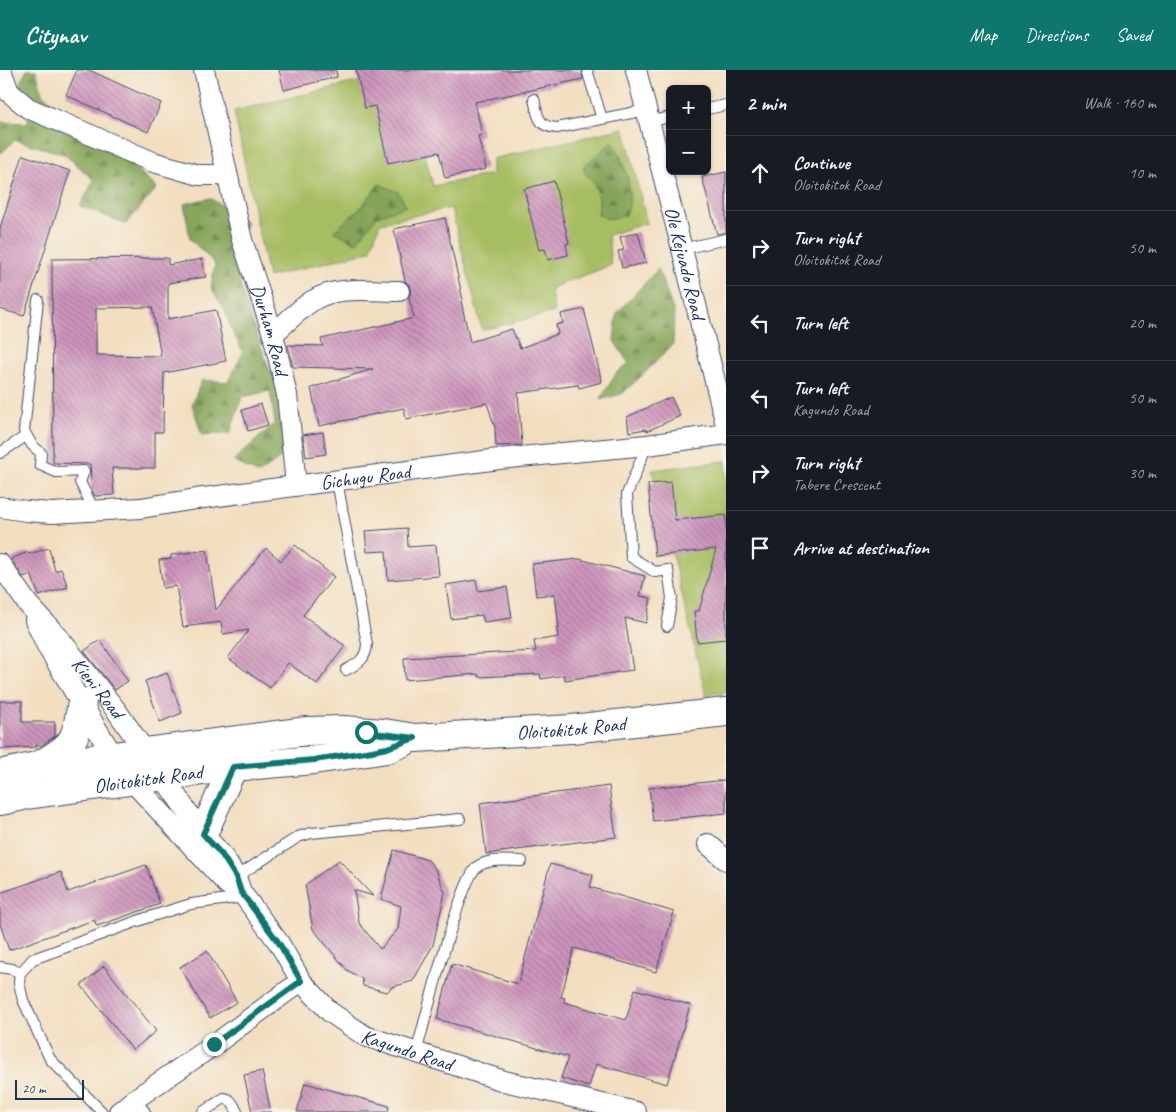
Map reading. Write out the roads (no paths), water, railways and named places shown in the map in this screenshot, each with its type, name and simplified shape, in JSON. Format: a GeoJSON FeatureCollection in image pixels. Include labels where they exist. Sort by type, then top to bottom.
{"type":"FeatureCollection","features":[{"type":"Feature","properties":{"kind":"main road"},"geometry":{"type":"LineString","coordinates":[[37,766],[60,754],[73,740],[82,702]]}},
{"type":"Feature","properties":{"kind":"main road","name":"Oloitokitok Road"},"geometry":{"type":"LineString","coordinates":[[0,774],[37,766],[307,731],[343,730],[384,733],[415,738],[571,729],[726,712]]}},
{"type":"Feature","properties":{"kind":"main road","name":"Oloitokitok Road"},"geometry":{"type":"LineString","coordinates":[[0,801],[27,795],[233,767],[314,760],[387,748],[415,738]]}},
{"type":"Feature","properties":{"kind":"main road"},"geometry":{"type":"LineString","coordinates":[[203,834],[233,767]]}},
{"type":"Feature","properties":{"kind":"street"},"geometry":{"type":"LineString","coordinates":[[1,70],[10,92],[28,108],[153,162],[200,175],[227,175]]}},
{"type":"Feature","properties":{"kind":"street","name":"Durham Road"},"geometry":{"type":"LineString","coordinates":[[204,70],[242,240],[273,334],[287,395],[296,485]]}},
{"type":"Feature","properties":{"kind":"street","name":"Ole Kejuado Road"},"geometry":{"type":"LineString","coordinates":[[636,70],[726,425]]}},
{"type":"Feature","properties":{"kind":"street"},"geometry":{"type":"LineString","coordinates":[[273,334],[313,301],[326,295],[344,291],[399,291]]}},
{"type":"Feature","properties":{"kind":"street","name":"Gichugu Road"},"geometry":{"type":"LineString","coordinates":[[1,508],[26,512],[52,513],[141,508],[296,485],[499,459],[647,445],[726,434]]}},
{"type":"Feature","properties":{"kind":"street","name":"Kieni Road"},"geometry":{"type":"LineString","coordinates":[[0,564],[27,603],[59,638],[116,710],[163,777]]}},
{"type":"Feature","properties":{"kind":"street","name":"Kieni Road"},"geometry":{"type":"LineString","coordinates":[[27,603],[47,646],[113,756],[132,781]]}},
{"type":"Feature","properties":{"kind":"street","name":"Kagundo Road"},"geometry":{"type":"LineString","coordinates":[[163,777],[203,834],[222,855],[240,888],[279,943],[301,981],[330,1012],[365,1036],[416,1053],[504,1081],[633,1112]]}},
{"type":"Feature","properties":{"kind":"street","name":"Kagundo Road"},"geometry":{"type":"LineString","coordinates":[[132,781],[227,884],[240,888]]}},
{"type":"Feature","properties":{"kind":"street"},"geometry":{"type":"LineString","coordinates":[[708,844],[726,860]]}},
{"type":"Feature","properties":{"kind":"street"},"geometry":{"type":"LineString","coordinates":[[119,1112],[140,1105],[214,1044],[301,981]]}},
{"type":"Feature","properties":{"kind":"lane"},"geometry":{"type":"LineString","coordinates":[[588,73],[602,119]]}},
{"type":"Feature","properties":{"kind":"lane"},"geometry":{"type":"LineString","coordinates":[[534,99],[538,117],[542,124],[548,127],[557,128],[602,119],[666,117]]}},
{"type":"Feature","properties":{"kind":"lane"},"geometry":{"type":"LineString","coordinates":[[711,108],[726,105]]}},
{"type":"Feature","properties":{"kind":"lane"},"geometry":{"type":"LineString","coordinates":[[682,249],[726,239]]}},
{"type":"Feature","properties":{"kind":"lane"},"geometry":{"type":"LineString","coordinates":[[38,300],[23,425],[26,436],[41,452],[40,465],[56,472],[84,471],[80,482],[95,512]]}},
{"type":"Feature","properties":{"kind":"lane"},"geometry":{"type":"LineString","coordinates":[[0,453],[26,436]]}},
{"type":"Feature","properties":{"kind":"lane"},"geometry":{"type":"LineString","coordinates":[[647,445],[627,494],[632,557],[655,572],[668,570],[672,598],[667,626]]}},
{"type":"Feature","properties":{"kind":"lane"},"geometry":{"type":"LineString","coordinates":[[337,481],[367,644],[363,659],[346,670]]}},
{"type":"Feature","properties":{"kind":"lane"},"geometry":{"type":"LineString","coordinates":[[102,1112],[50,1059],[23,1000],[19,983],[20,973],[33,959],[146,918],[240,888],[298,837],[311,833],[460,819]]}},
{"type":"Feature","properties":{"kind":"lane"},"geometry":{"type":"LineString","coordinates":[[416,1053],[458,906],[470,876],[477,866],[494,861],[522,861]]}},
{"type":"Feature","properties":{"kind":"lane"},"geometry":{"type":"LineString","coordinates":[[0,967],[12,969],[20,973]]}},
{"type":"Feature","properties":{"kind":"lane"},"geometry":{"type":"LineString","coordinates":[[203,1112],[224,1098],[228,1098],[231,1101],[237,1112]]}}]}
